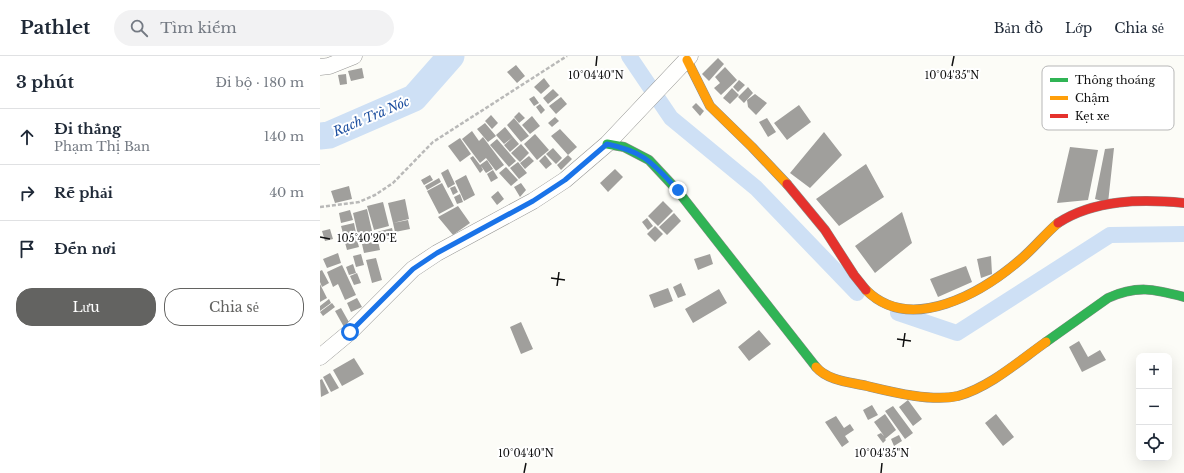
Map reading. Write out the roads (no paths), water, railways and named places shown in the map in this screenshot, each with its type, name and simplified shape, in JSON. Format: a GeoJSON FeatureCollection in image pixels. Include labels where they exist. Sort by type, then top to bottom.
{"type":"FeatureCollection","features":[{"type":"Feature","properties":{"kind":"street"},"geometry":{"type":"LineString","coordinates":[[320,67],[329,66],[354,56]]}},
{"type":"Feature","properties":{"kind":"street"},"geometry":{"type":"LineString","coordinates":[[320,357],[350,332],[413,269],[437,253],[533,201],[565,180],[607,144],[686,61],[694,70],[700,91],[710,106],[787,184],[826,232],[866,289],[883,303],[898,308],[915,310],[933,308],[953,301],[986,285],[999,277],[1023,257],[1056,223],[1075,213],[1097,206],[1152,201],[1184,203]]}},
{"type":"Feature","properties":{"kind":"street"},"geometry":{"type":"LineString","coordinates":[[607,144],[624,147],[649,160],[678,190],[818,369],[832,378],[853,384],[931,397],[957,396],[986,384],[1089,311],[1121,292],[1133,288],[1155,288],[1184,297]]}},
{"type":"Feature","properties":{"kind":"waterway","name":"Rạch Trà Nóc"},"geometry":{"type":"LineString","coordinates":[[320,136],[329,135],[414,98],[451,56]]}},
{"type":"Feature","properties":{"kind":"waterway"},"geometry":{"type":"LineString","coordinates":[[629,56],[671,118],[756,188],[857,293]]}},
{"type":"Feature","properties":{"kind":"waterway"},"geometry":{"type":"LineString","coordinates":[[898,313],[957,333],[1110,235],[1184,234]]}}]}
